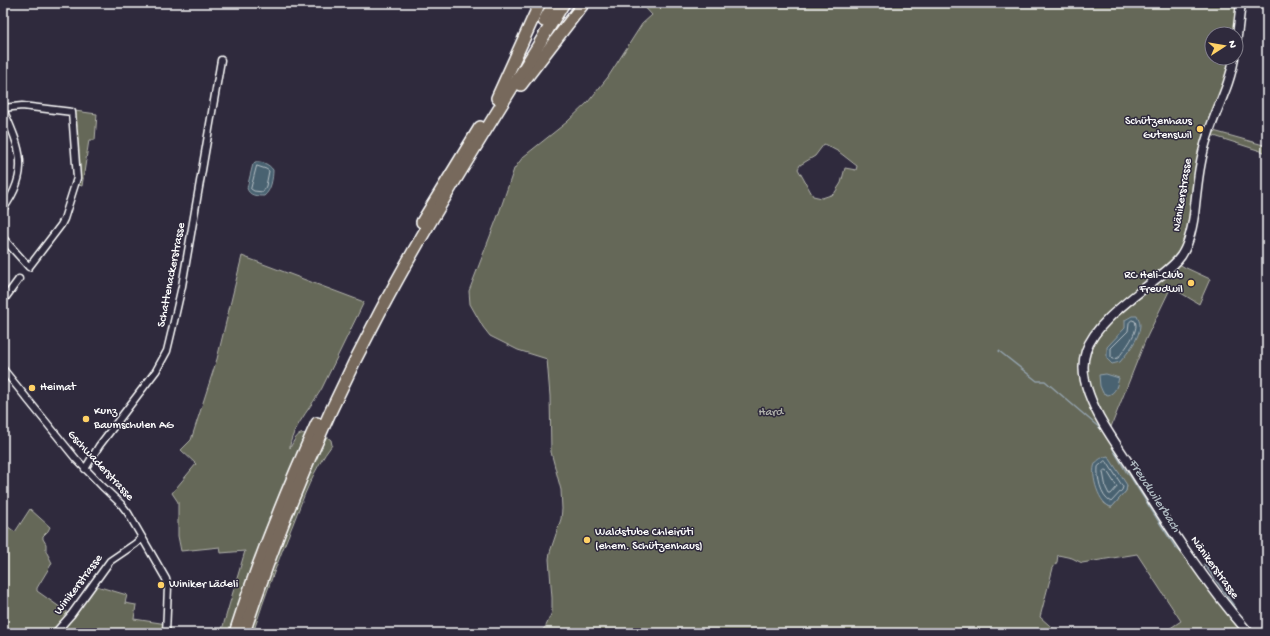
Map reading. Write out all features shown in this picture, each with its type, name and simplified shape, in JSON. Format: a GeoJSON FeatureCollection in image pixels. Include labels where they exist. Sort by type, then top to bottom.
{"type":"FeatureCollection","features":[{"type":"Feature","properties":{"kind":"highway"},"geometry":{"type":"LineString","coordinates":[[497,98],[540,3]]}},
{"type":"Feature","properties":{"kind":"highway"},"geometry":{"type":"LineString","coordinates":[[235,633],[264,550],[289,486],[340,373],[399,262],[554,3]]}},
{"type":"Feature","properties":{"kind":"highway"},"geometry":{"type":"LineString","coordinates":[[244,633],[288,510],[345,380],[404,268],[490,123],[564,3]]}},
{"type":"Feature","properties":{"kind":"highway"},"geometry":{"type":"LineString","coordinates":[[490,123],[584,3]]}},
{"type":"Feature","properties":{"kind":"street"},"geometry":{"type":"LineString","coordinates":[[1238,26],[1241,3]]}},
{"type":"Feature","properties":{"kind":"street","name":"Schattenackerstrasse"},"geometry":{"type":"LineString","coordinates":[[85,469],[100,446],[156,371],[166,351],[183,279],[221,60]]}},
{"type":"Feature","properties":{"kind":"street","name":"Nänikerstrasse"},"geometry":{"type":"LineString","coordinates":[[1232,66],[1228,83],[1204,148],[1199,171],[1191,230],[1186,247],[1180,257],[1170,268],[1119,309],[1099,329],[1088,346],[1084,366],[1088,393],[1102,421],[1179,541],[1249,633]]}},
{"type":"Feature","properties":{"kind":"street"},"geometry":{"type":"LineString","coordinates":[[3,210],[14,190],[18,178],[20,162],[18,146],[3,108],[22,106],[72,112],[77,178],[61,225],[29,267],[3,238]]}},
{"type":"Feature","properties":{"kind":"street"},"geometry":{"type":"LineString","coordinates":[[3,301],[19,279]]}},
{"type":"Feature","properties":{"kind":"street","name":"Gschwaderstrasse"},"geometry":{"type":"LineString","coordinates":[[3,369],[85,469],[121,504],[128,513],[164,575],[167,583],[166,633]]}},
{"type":"Feature","properties":{"kind":"street","name":"Winikerstrasse"},"geometry":{"type":"LineString","coordinates":[[55,633],[71,615],[110,561],[142,538]]}},
{"type":"Feature","properties":{"kind":"green space","name":"Hard"},"geometry":{"type":"Polygon","coordinates":[[[641,3],[1241,3],[1237,26],[1204,26],[1204,66],[1231,66],[1210,130],[1267,146],[1267,153],[1208,134],[1193,222],[1176,262],[1210,279],[1199,304],[1171,287],[1145,341],[1109,432],[1149,495],[1244,627],[1239,633],[1172,633],[1169,629],[1181,621],[1137,554],[1082,563],[1072,558],[1058,555],[1040,617],[1058,633],[540,633],[546,626],[552,612],[549,559],[561,519],[562,509],[561,490],[551,452],[550,396],[547,359],[518,350],[490,336],[470,304],[469,291],[514,169],[523,157],[567,122],[588,102],[608,77],[642,24],[652,15],[641,3]],[[824,144],[815,156],[800,165],[798,169],[813,196],[822,198],[834,194],[841,183],[845,168],[856,170],[857,166],[839,152],[824,144]],[[1107,456],[1104,503],[1112,507],[1126,491],[1127,486],[1107,456]]]}},
{"type":"Feature","properties":{"kind":"green space"},"geometry":{"type":"Polygon","coordinates":[[[75,111],[97,114],[95,140],[89,140],[82,186],[76,184],[75,111]]]}},
{"type":"Feature","properties":{"kind":"green space"},"geometry":{"type":"Polygon","coordinates":[[[242,256],[364,302],[322,388],[293,434],[290,448],[298,435],[304,433],[307,434],[231,633],[221,633],[245,551],[221,553],[220,547],[181,551],[178,536],[178,502],[172,493],[196,464],[181,450],[191,440],[217,359],[242,256]]]}},
{"type":"Feature","properties":{"kind":"green space"},"geometry":{"type":"Polygon","coordinates":[[[326,436],[331,440],[332,445],[319,464],[301,503],[253,633],[248,633],[277,552],[326,436]]]}},
{"type":"Feature","properties":{"kind":"green space"},"geometry":{"type":"Polygon","coordinates":[[[30,509],[50,527],[43,536],[43,539],[46,544],[46,551],[52,563],[37,588],[37,591],[71,615],[93,585],[127,595],[125,603],[136,605],[134,619],[167,624],[166,633],[3,633],[3,523],[15,532],[30,509]]]}},
{"type":"Feature","properties":{"kind":"water"},"geometry":{"type":"Polygon","coordinates":[[[255,162],[265,163],[273,170],[270,188],[264,196],[256,196],[251,194],[247,188],[253,164],[255,162]]]}},
{"type":"Feature","properties":{"kind":"water"},"geometry":{"type":"Polygon","coordinates":[[[1132,316],[1137,316],[1140,325],[1138,335],[1133,345],[1120,362],[1112,364],[1107,359],[1107,347],[1125,328],[1125,320],[1132,316]]]}},
{"type":"Feature","properties":{"kind":"water"},"geometry":{"type":"Polygon","coordinates":[[[1106,374],[1119,378],[1114,391],[1108,395],[1103,393],[1100,386],[1099,375],[1106,374]]]}},
{"type":"Feature","properties":{"kind":"water"},"geometry":{"type":"Polygon","coordinates":[[[1108,456],[1127,485],[1126,491],[1112,507],[1107,505],[1100,496],[1094,475],[1096,462],[1101,458],[1108,456]]]}},
{"type":"Feature","properties":{"kind":"waterway","name":"Freudwilerbach"},"geometry":{"type":"LineString","coordinates":[[999,351],[1037,381],[1045,381],[1102,430]]}},
{"type":"Feature","properties":{"kind":"waterway","name":"Freudwilerbach"},"geometry":{"type":"LineString","coordinates":[[1113,449],[1176,548],[1181,552]]}},
{"type":"Feature","properties":{"kind":"waterway","name":"Freudwilerbach"},"geometry":{"type":"LineString","coordinates":[[1204,564],[1237,610]]}},
{"type":"Feature","properties":{"kind":"place","name":"Schützenhaus Gutenswil"},"geometry":{"type":"Point","coordinates":[1200,129]}},
{"type":"Feature","properties":{"kind":"place","name":"RC Heli-Club Freudwil"},"geometry":{"type":"Point","coordinates":[1191,283]}},
{"type":"Feature","properties":{"kind":"place","name":"Heimat"},"geometry":{"type":"Point","coordinates":[32,388]}},
{"type":"Feature","properties":{"kind":"place","name":"Kunz Baumschulen AG"},"geometry":{"type":"Point","coordinates":[86,419]}},
{"type":"Feature","properties":{"kind":"place","name":"Waldstube Chleirüti (ehem. Schützenhaus)"},"geometry":{"type":"Point","coordinates":[587,540]}},
{"type":"Feature","properties":{"kind":"place","name":"Winiker Lädeli"},"geometry":{"type":"Point","coordinates":[161,585]}}]}
